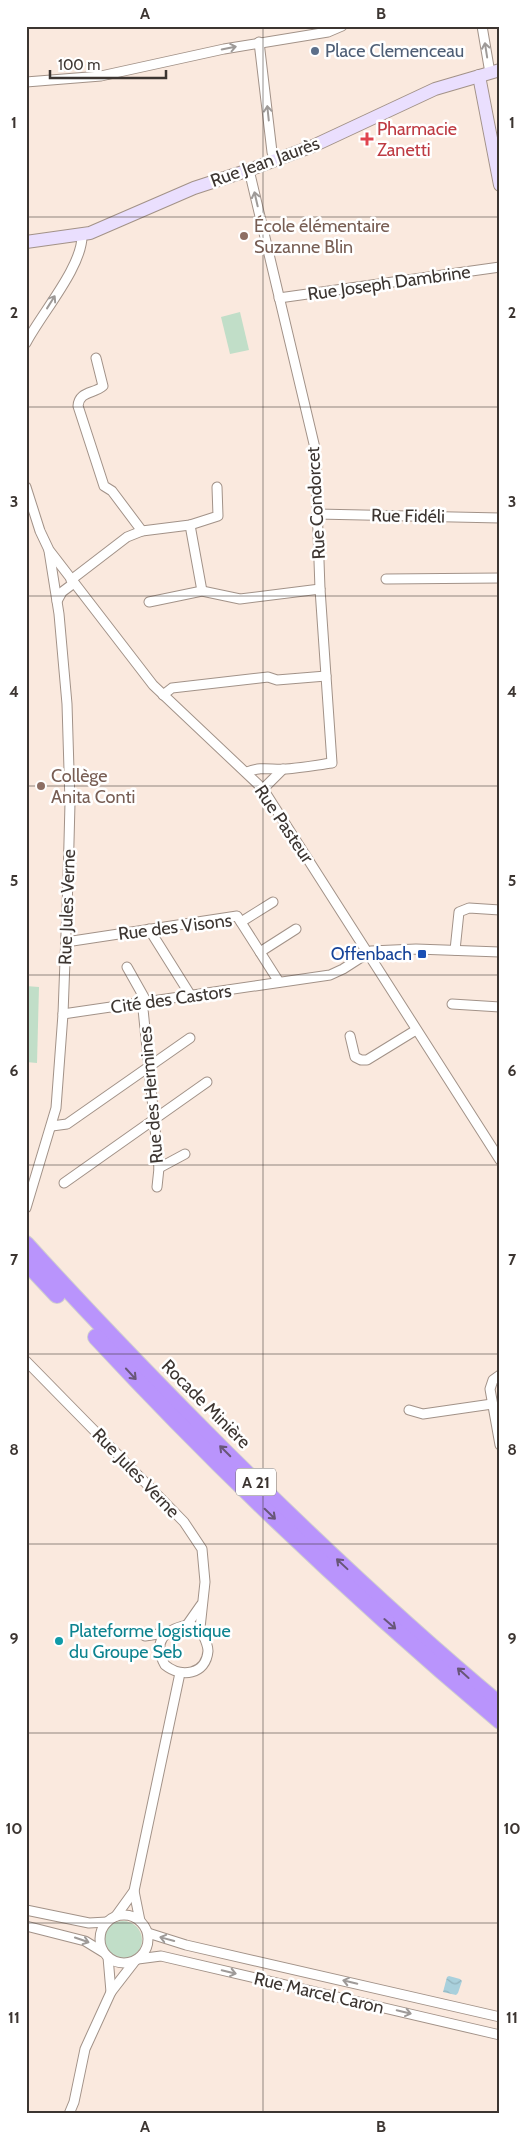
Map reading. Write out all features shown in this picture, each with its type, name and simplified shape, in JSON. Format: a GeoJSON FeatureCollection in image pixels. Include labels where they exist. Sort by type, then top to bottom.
{"type":"FeatureCollection","features":[{"type":"Feature","properties":{"kind":"highway","name":"Rocade Minière"},"geometry":{"type":"LineString","coordinates":[[26,1244],[89,1314],[268,1494],[364,1584],[500,1704]]}},
{"type":"Feature","properties":{"kind":"highway","name":"Rocade Minière"},"geometry":{"type":"LineString","coordinates":[[26,1262],[170,1416],[256,1501],[338,1578],[500,1721]]}},
{"type":"Feature","properties":{"kind":"street"},"geometry":{"type":"LineString","coordinates":[[26,82],[101,76],[313,30],[328,32],[342,26]]}},
{"type":"Feature","properties":{"kind":"street"},"geometry":{"type":"LineString","coordinates":[[482,26],[490,73],[500,185]]}},
{"type":"Feature","properties":{"kind":"street"},"geometry":{"type":"LineString","coordinates":[[259,42],[272,152],[275,161]]}},
{"type":"Feature","properties":{"kind":"street","name":"Rue Jean Jaurès"},"geometry":{"type":"LineString","coordinates":[[26,242],[82,235],[127,218],[161,201],[194,188],[313,146],[435,89],[490,73]]}},
{"type":"Feature","properties":{"kind":"street","name":"Rue Condorcet"},"geometry":{"type":"LineString","coordinates":[[247,772],[273,767],[283,769],[332,763],[320,589],[315,448],[249,170]]}},
{"type":"Feature","properties":{"kind":"street"},"geometry":{"type":"LineString","coordinates":[[26,343],[70,272],[82,244],[82,235]]}},
{"type":"Feature","properties":{"kind":"street","name":"Rue Joseph Dambrine"},"geometry":{"type":"LineString","coordinates":[[279,298],[500,267]]}},
{"type":"Feature","properties":{"kind":"street"},"geometry":{"type":"LineString","coordinates":[[96,358],[102,386],[83,395],[78,402],[78,406],[104,486],[112,491],[142,531]]}},
{"type":"Feature","properties":{"kind":"street","name":"Rue Pasteur"},"geometry":{"type":"LineString","coordinates":[[26,487],[40,531],[49,550],[146,676],[163,695],[263,789],[500,1160]]}},
{"type":"Feature","properties":{"kind":"street"},"geometry":{"type":"LineString","coordinates":[[57,601],[71,579],[127,537],[142,531],[190,525],[218,516],[217,487]]}},
{"type":"Feature","properties":{"kind":"street","name":"Rue Fidéli"},"geometry":{"type":"LineString","coordinates":[[317,514],[500,518]]}},
{"type":"Feature","properties":{"kind":"street"},"geometry":{"type":"LineString","coordinates":[[190,525],[202,591]]}},
{"type":"Feature","properties":{"kind":"street","name":"Rue Jules Verne"},"geometry":{"type":"LineString","coordinates":[[26,1208],[52,1126],[58,1086],[66,942],[70,803],[68,731],[64,659],[49,550]]}},
{"type":"Feature","properties":{"kind":"street"},"geometry":{"type":"LineString","coordinates":[[54,588],[60,578],[71,579]]}},
{"type":"Feature","properties":{"kind":"street"},"geometry":{"type":"LineString","coordinates":[[386,579],[500,578]]}},
{"type":"Feature","properties":{"kind":"street"},"geometry":{"type":"LineString","coordinates":[[149,602],[202,591],[240,599],[320,589]]}},
{"type":"Feature","properties":{"kind":"street"},"geometry":{"type":"LineString","coordinates":[[163,695],[172,688],[268,677],[277,680],[326,676]]}},
{"type":"Feature","properties":{"kind":"street"},"geometry":{"type":"LineString","coordinates":[[263,789],[283,769]]}},
{"type":"Feature","properties":{"kind":"street"},"geometry":{"type":"LineString","coordinates":[[241,922],[274,902]]}},
{"type":"Feature","properties":{"kind":"street"},"geometry":{"type":"LineString","coordinates":[[456,950],[459,912],[470,908],[500,910]]}},
{"type":"Feature","properties":{"kind":"street","name":"Rue des Visons"},"geometry":{"type":"LineString","coordinates":[[66,942],[237,916],[280,982]]}},
{"type":"Feature","properties":{"kind":"street"},"geometry":{"type":"LineString","coordinates":[[149,929],[191,996]]}},
{"type":"Feature","properties":{"kind":"street"},"geometry":{"type":"LineString","coordinates":[[260,952],[296,929]]}},
{"type":"Feature","properties":{"kind":"street"},"geometry":{"type":"LineString","coordinates":[[366,953],[380,950],[500,952]]}},
{"type":"Feature","properties":{"kind":"street","name":"Cité des Castors"},"geometry":{"type":"LineString","coordinates":[[63,1014],[144,1004],[335,973],[366,953]]}},
{"type":"Feature","properties":{"kind":"street","name":"Rue des Hermines"},"geometry":{"type":"LineString","coordinates":[[127,967],[145,999],[143,1009],[159,1168],[156,1187]]}},
{"type":"Feature","properties":{"kind":"street"},"geometry":{"type":"LineString","coordinates":[[452,1004],[500,1007]]}},
{"type":"Feature","properties":{"kind":"street"},"geometry":{"type":"LineString","coordinates":[[350,1036],[355,1057],[367,1060],[416,1030]]}},
{"type":"Feature","properties":{"kind":"street"},"geometry":{"type":"LineString","coordinates":[[52,1126],[67,1124],[190,1038]]}},
{"type":"Feature","properties":{"kind":"street"},"geometry":{"type":"LineString","coordinates":[[64,1183],[208,1082]]}},
{"type":"Feature","properties":{"kind":"street"},"geometry":{"type":"LineString","coordinates":[[159,1168],[185,1154]]}},
{"type":"Feature","properties":{"kind":"street","name":"Rue Jules Verne"},"geometry":{"type":"LineString","coordinates":[[26,1361],[184,1522],[202,1549],[205,1582],[200,1628]]}},
{"type":"Feature","properties":{"kind":"street"},"geometry":{"type":"LineString","coordinates":[[500,1375],[491,1384],[492,1404],[500,1446]]}},
{"type":"Feature","properties":{"kind":"street"},"geometry":{"type":"LineString","coordinates":[[410,1410],[423,1414],[492,1404]]}},
{"type":"Feature","properties":{"kind":"street"},"geometry":{"type":"LineString","coordinates":[[187,1624],[202,1604]]}},
{"type":"Feature","properties":{"kind":"street"},"geometry":{"type":"LineString","coordinates":[[159,1649],[165,1634],[172,1628],[187,1624],[200,1628],[207,1642],[206,1658],[196,1670],[180,1673],[165,1665],[159,1649],[145,1636],[165,1634]]}},
{"type":"Feature","properties":{"kind":"street"},"geometry":{"type":"LineString","coordinates":[[69,2114],[74,2102],[85,2049],[111,1992],[148,1944],[148,1933],[140,1920],[134,1892],[180,1673]]}},
{"type":"Feature","properties":{"kind":"street"},"geometry":{"type":"LineString","coordinates":[[111,1992],[106,1955],[100,1940],[101,1934],[107,1922],[116,1916],[134,1892]]}},
{"type":"Feature","properties":{"kind":"street"},"geometry":{"type":"LineString","coordinates":[[26,1910],[89,1923],[107,1922]]}},
{"type":"Feature","properties":{"kind":"street"},"geometry":{"type":"LineString","coordinates":[[116,1916],[129,1915],[140,1920]]}},
{"type":"Feature","properties":{"kind":"street"},"geometry":{"type":"LineString","coordinates":[[26,1926],[85,1941],[121,1963],[137,1960]]}},
{"type":"Feature","properties":{"kind":"street","name":"Rue Marcel Caron"},"geometry":{"type":"LineString","coordinates":[[148,1933],[186,1945],[500,2017]]}},
{"type":"Feature","properties":{"kind":"street","name":"Rue Marcel Caron"},"geometry":{"type":"LineString","coordinates":[[137,1960],[161,1956],[500,2034]]}},
{"type":"Feature","properties":{"kind":"green space"},"geometry":{"type":"Polygon","coordinates":[[[240,312],[249,350],[230,354],[221,317],[240,312]]]}},
{"type":"Feature","properties":{"kind":"green space"},"geometry":{"type":"Polygon","coordinates":[[[26,986],[39,987],[37,1063],[26,1062],[26,986]]]}},
{"type":"Feature","properties":{"kind":"green space"},"geometry":{"type":"Polygon","coordinates":[[[123,1921],[136,1927],[142,1940],[136,1953],[123,1959],[110,1953],[104,1940],[110,1927],[123,1921]]]}},
{"type":"Feature","properties":{"kind":"water"},"geometry":{"type":"Polygon","coordinates":[[[447,1977],[462,1981],[456,1995],[443,1992],[447,1977]]]}},
{"type":"Feature","properties":{"kind":"place","name":"Place Clemenceau"},"geometry":{"type":"Point","coordinates":[315,51]}},
{"type":"Feature","properties":{"kind":"place","name":"Pharmacie Zanetti"},"geometry":{"type":"Point","coordinates":[367,139]}},
{"type":"Feature","properties":{"kind":"place","name":"École élémentaire Suzanne Blin"},"geometry":{"type":"Point","coordinates":[244,236]}},
{"type":"Feature","properties":{"kind":"place","name":"Collège Anita Conti"},"geometry":{"type":"Point","coordinates":[41,786]}},
{"type":"Feature","properties":{"kind":"place","name":"Offenbach"},"geometry":{"type":"Point","coordinates":[422,954]}},
{"type":"Feature","properties":{"kind":"place","name":"Plateforme logistique du Groupe Seb"},"geometry":{"type":"Point","coordinates":[59,1641]}}]}
